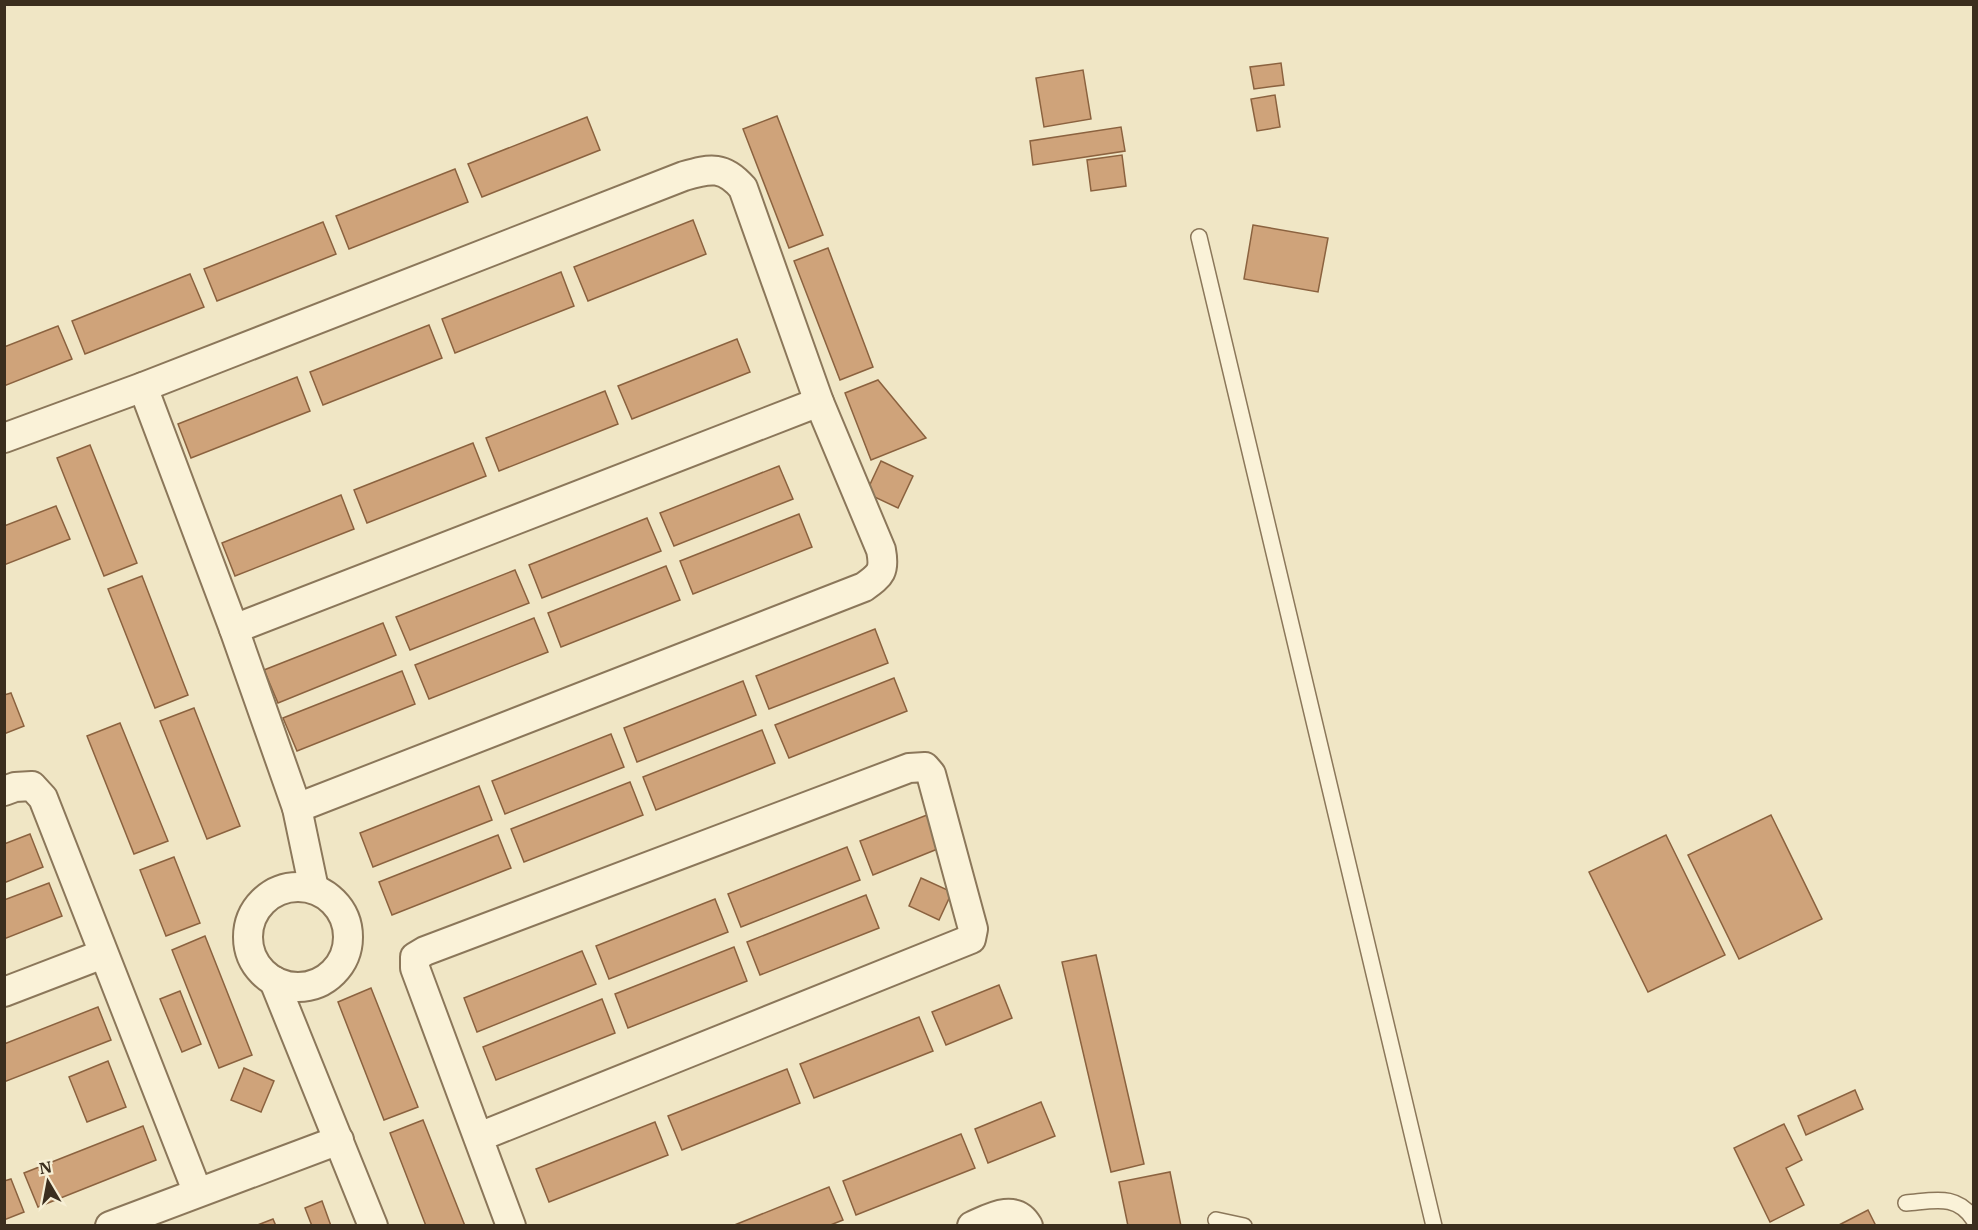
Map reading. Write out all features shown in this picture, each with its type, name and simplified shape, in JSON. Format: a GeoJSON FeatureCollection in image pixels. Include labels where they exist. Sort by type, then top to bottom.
{"type":"FeatureCollection","features":[{"type":"Feature","properties":{"kind":"street"},"geometry":{"type":"LineString","coordinates":[[4,438],[143,387],[684,176],[701,171],[718,170],[731,175],[743,188],[819,402],[881,550],[884,564],[881,573],[864,587],[297,808]]}},
{"type":"Feature","properties":{"kind":"street"},"geometry":{"type":"LineString","coordinates":[[143,387],[234,629],[297,808],[314,889]]}},
{"type":"Feature","properties":{"kind":"street"},"geometry":{"type":"LineString","coordinates":[[234,629],[819,402]]}},
{"type":"Feature","properties":{"kind":"street"},"geometry":{"type":"LineString","coordinates":[[479,1137],[971,939],[973,929],[932,774],[925,767],[909,768],[436,947],[415,957],[415,968],[511,1226]]}},
{"type":"Feature","properties":{"kind":"street"},"geometry":{"type":"LineString","coordinates":[[4,791],[15,787],[32,786],[43,798],[197,1191]]}},
{"type":"Feature","properties":{"kind":"street"},"geometry":{"type":"LineString","coordinates":[[297,886],[314,889],[329,896],[340,909],[347,924],[348,940],[344,957],[335,970],[322,981],[307,986],[290,987],[274,981],[261,971],[252,958],[247,941],[249,925],[255,909],[266,897],[281,889],[297,886]]}},
{"type":"Feature","properties":{"kind":"street"},"geometry":{"type":"LineString","coordinates":[[4,992],[104,954]]}},
{"type":"Feature","properties":{"kind":"street"},"geometry":{"type":"LineString","coordinates":[[274,981],[373,1226]]}},
{"type":"Feature","properties":{"kind":"street"},"geometry":{"type":"LineString","coordinates":[[110,1226],[197,1191],[339,1140]]}},
{"type":"Feature","properties":{"kind":"street"},"geometry":{"type":"LineString","coordinates":[[972,1226],[1007,1212],[1018,1214],[1028,1226]]}},
{"type":"Feature","properties":{"kind":"lane"},"geometry":{"type":"LineString","coordinates":[[1199,237],[1434,1226]]}},
{"type":"Feature","properties":{"kind":"lane"},"geometry":{"type":"LineString","coordinates":[[1906,1203],[1949,1199],[1968,1210],[1974,1220]]}},
{"type":"Feature","properties":{"kind":"lane"},"geometry":{"type":"LineString","coordinates":[[1216,1220],[1244,1226]]}},
{"type":"Feature","properties":{"kind":"building"},"geometry":{"type":"Polygon","coordinates":[[[1281,63],[1284,85],[1254,89],[1250,67],[1281,63]]]}},
{"type":"Feature","properties":{"kind":"building"},"geometry":{"type":"Polygon","coordinates":[[[1083,70],[1091,119],[1044,127],[1036,78],[1083,70]]]}},
{"type":"Feature","properties":{"kind":"building"},"geometry":{"type":"Polygon","coordinates":[[[1275,95],[1280,127],[1257,131],[1251,99],[1275,95]]]}},
{"type":"Feature","properties":{"kind":"building"},"geometry":{"type":"Polygon","coordinates":[[[777,116],[823,235],[789,248],[743,129],[777,116]]]}},
{"type":"Feature","properties":{"kind":"building"},"geometry":{"type":"Polygon","coordinates":[[[587,117],[600,150],[482,197],[468,164],[587,117]]]}},
{"type":"Feature","properties":{"kind":"building"},"geometry":{"type":"Polygon","coordinates":[[[1121,127],[1125,151],[1033,165],[1030,141],[1121,127]]]}},
{"type":"Feature","properties":{"kind":"building"},"geometry":{"type":"Polygon","coordinates":[[[1122,155],[1126,186],[1091,191],[1087,160],[1122,155]]]}},
{"type":"Feature","properties":{"kind":"building"},"geometry":{"type":"Polygon","coordinates":[[[455,169],[468,202],[349,249],[336,216],[455,169]]]}},
{"type":"Feature","properties":{"kind":"building"},"geometry":{"type":"Polygon","coordinates":[[[693,220],[706,254],[588,301],[574,267],[693,220]]]}},
{"type":"Feature","properties":{"kind":"building"},"geometry":{"type":"Polygon","coordinates":[[[323,222],[336,254],[217,301],[204,269],[323,222]]]}},
{"type":"Feature","properties":{"kind":"building"},"geometry":{"type":"Polygon","coordinates":[[[1253,225],[1328,238],[1318,292],[1244,279],[1253,225]]]}},
{"type":"Feature","properties":{"kind":"building"},"geometry":{"type":"Polygon","coordinates":[[[828,248],[873,367],[840,380],[794,261],[828,248]]]}},
{"type":"Feature","properties":{"kind":"building"},"geometry":{"type":"Polygon","coordinates":[[[561,272],[574,306],[455,353],[442,319],[561,272]]]}},
{"type":"Feature","properties":{"kind":"building"},"geometry":{"type":"Polygon","coordinates":[[[190,274],[204,307],[85,354],[72,321],[190,274]]]}},
{"type":"Feature","properties":{"kind":"building"},"geometry":{"type":"Polygon","coordinates":[[[429,325],[442,358],[323,405],[310,372],[429,325]]]}},
{"type":"Feature","properties":{"kind":"building"},"geometry":{"type":"Polygon","coordinates":[[[58,326],[72,359],[4,386],[4,347],[58,326]]]}},
{"type":"Feature","properties":{"kind":"building"},"geometry":{"type":"Polygon","coordinates":[[[737,339],[750,372],[632,419],[618,386],[737,339]]]}},
{"type":"Feature","properties":{"kind":"building"},"geometry":{"type":"Polygon","coordinates":[[[297,377],[310,411],[191,458],[178,424],[297,377]]]}},
{"type":"Feature","properties":{"kind":"building"},"geometry":{"type":"Polygon","coordinates":[[[878,380],[926,438],[871,460],[845,393],[878,380]]]}},
{"type":"Feature","properties":{"kind":"building"},"geometry":{"type":"Polygon","coordinates":[[[605,391],[618,424],[499,471],[486,438],[605,391]]]}},
{"type":"Feature","properties":{"kind":"building"},"geometry":{"type":"Polygon","coordinates":[[[473,443],[486,476],[367,523],[354,490],[473,443]]]}},
{"type":"Feature","properties":{"kind":"building"},"geometry":{"type":"Polygon","coordinates":[[[90,445],[137,563],[104,576],[57,458],[90,445]]]}},
{"type":"Feature","properties":{"kind":"building"},"geometry":{"type":"Polygon","coordinates":[[[881,461],[913,476],[898,508],[866,493],[881,461]]]}},
{"type":"Feature","properties":{"kind":"building"},"geometry":{"type":"Polygon","coordinates":[[[779,466],[793,499],[674,546],[660,513],[779,466]]]}},
{"type":"Feature","properties":{"kind":"building"},"geometry":{"type":"Polygon","coordinates":[[[341,495],[354,529],[235,576],[222,543],[341,495]]]}},
{"type":"Feature","properties":{"kind":"building"},"geometry":{"type":"Polygon","coordinates":[[[56,506],[70,539],[4,565],[4,526],[56,506]]]}},
{"type":"Feature","properties":{"kind":"building"},"geometry":{"type":"Polygon","coordinates":[[[799,514],[812,547],[693,594],[680,561],[799,514]]]}},
{"type":"Feature","properties":{"kind":"building"},"geometry":{"type":"Polygon","coordinates":[[[647,518],[661,551],[542,598],[529,565],[647,518]]]}},
{"type":"Feature","properties":{"kind":"building"},"geometry":{"type":"Polygon","coordinates":[[[666,566],[680,600],[561,647],[548,613],[666,566]]]}},
{"type":"Feature","properties":{"kind":"building"},"geometry":{"type":"Polygon","coordinates":[[[515,570],[529,603],[410,650],[396,617],[515,570]]]}},
{"type":"Feature","properties":{"kind":"building"},"geometry":{"type":"Polygon","coordinates":[[[142,576],[188,695],[155,708],[108,589],[142,576]]]}},
{"type":"Feature","properties":{"kind":"building"},"geometry":{"type":"Polygon","coordinates":[[[534,618],[548,652],[429,699],[415,665],[534,618]]]}},
{"type":"Feature","properties":{"kind":"building"},"geometry":{"type":"Polygon","coordinates":[[[383,623],[396,655],[278,703],[264,670],[383,623]]]}},
{"type":"Feature","properties":{"kind":"building"},"geometry":{"type":"Polygon","coordinates":[[[875,629],[888,663],[769,709],[756,676],[875,629]]]}},
{"type":"Feature","properties":{"kind":"building"},"geometry":{"type":"Polygon","coordinates":[[[402,671],[415,704],[297,751],[283,718],[402,671]]]}},
{"type":"Feature","properties":{"kind":"building"},"geometry":{"type":"Polygon","coordinates":[[[894,678],[907,711],[789,758],[775,725],[894,678]]]}},
{"type":"Feature","properties":{"kind":"building"},"geometry":{"type":"Polygon","coordinates":[[[743,681],[756,715],[637,762],[624,728],[743,681]]]}},
{"type":"Feature","properties":{"kind":"building"},"geometry":{"type":"Polygon","coordinates":[[[11,693],[24,726],[4,734],[4,695],[11,693]]]}},
{"type":"Feature","properties":{"kind":"building"},"geometry":{"type":"Polygon","coordinates":[[[194,708],[240,826],[207,839],[160,721],[194,708]]]}},
{"type":"Feature","properties":{"kind":"building"},"geometry":{"type":"Polygon","coordinates":[[[120,723],[168,841],[134,854],[87,736],[120,723]]]}},
{"type":"Feature","properties":{"kind":"building"},"geometry":{"type":"Polygon","coordinates":[[[762,730],[775,763],[656,810],[643,777],[762,730]]]}},
{"type":"Feature","properties":{"kind":"building"},"geometry":{"type":"Polygon","coordinates":[[[611,734],[624,767],[505,814],[492,781],[611,734]]]}},
{"type":"Feature","properties":{"kind":"building"},"geometry":{"type":"Polygon","coordinates":[[[630,782],[643,815],[524,862],[511,829],[630,782]]]}},
{"type":"Feature","properties":{"kind":"building"},"geometry":{"type":"Polygon","coordinates":[[[479,786],[492,820],[373,867],[360,833],[479,786]]]}},
{"type":"Feature","properties":{"kind":"building"},"geometry":{"type":"Polygon","coordinates":[[[927,815],[940,848],[873,875],[860,841],[927,815]]]}},
{"type":"Feature","properties":{"kind":"building"},"geometry":{"type":"Polygon","coordinates":[[[1771,815],[1822,919],[1739,959],[1688,855],[1771,815]]]}},
{"type":"Feature","properties":{"kind":"building"},"geometry":{"type":"Polygon","coordinates":[[[30,834],[43,867],[4,883],[4,844],[30,834]]]}},
{"type":"Feature","properties":{"kind":"building"},"geometry":{"type":"Polygon","coordinates":[[[498,835],[511,868],[392,915],[379,882],[498,835]]]}},
{"type":"Feature","properties":{"kind":"building"},"geometry":{"type":"Polygon","coordinates":[[[1666,835],[1725,955],[1648,992],[1589,872],[1666,835]]]}},
{"type":"Feature","properties":{"kind":"building"},"geometry":{"type":"Polygon","coordinates":[[[847,847],[860,880],[741,927],[728,894],[847,847]]]}},
{"type":"Feature","properties":{"kind":"building"},"geometry":{"type":"Polygon","coordinates":[[[174,857],[200,923],[166,936],[140,870],[174,857]]]}},
{"type":"Feature","properties":{"kind":"building"},"geometry":{"type":"Polygon","coordinates":[[[921,878],[952,892],[939,920],[909,906],[921,878]]]}},
{"type":"Feature","properties":{"kind":"building"},"geometry":{"type":"Polygon","coordinates":[[[49,883],[62,916],[4,939],[4,900],[49,883]]]}},
{"type":"Feature","properties":{"kind":"building"},"geometry":{"type":"Polygon","coordinates":[[[866,895],[879,928],[760,975],[747,942],[866,895]]]}},
{"type":"Feature","properties":{"kind":"building"},"geometry":{"type":"Polygon","coordinates":[[[715,899],[728,932],[609,979],[596,946],[715,899]]]}},
{"type":"Feature","properties":{"kind":"building"},"geometry":{"type":"Polygon","coordinates":[[[205,936],[252,1055],[219,1068],[172,950],[205,936]]]}},
{"type":"Feature","properties":{"kind":"building"},"geometry":{"type":"Polygon","coordinates":[[[734,947],[747,981],[628,1028],[615,994],[734,947]]]}},
{"type":"Feature","properties":{"kind":"building"},"geometry":{"type":"Polygon","coordinates":[[[582,951],[596,984],[477,1032],[464,998],[582,951]]]}},
{"type":"Feature","properties":{"kind":"building"},"geometry":{"type":"Polygon","coordinates":[[[1096,955],[1144,1164],[1111,1172],[1062,962],[1096,955]]]}},
{"type":"Feature","properties":{"kind":"building"},"geometry":{"type":"Polygon","coordinates":[[[999,985],[1012,1018],[946,1045],[932,1012],[999,985]]]}},
{"type":"Feature","properties":{"kind":"building"},"geometry":{"type":"Polygon","coordinates":[[[371,988],[418,1107],[384,1120],[338,1002],[371,988]]]}},
{"type":"Feature","properties":{"kind":"building"},"geometry":{"type":"Polygon","coordinates":[[[180,991],[201,1044],[182,1052],[160,999],[180,991]]]}},
{"type":"Feature","properties":{"kind":"building"},"geometry":{"type":"Polygon","coordinates":[[[602,999],[615,1033],[496,1080],[483,1047],[602,999]]]}},
{"type":"Feature","properties":{"kind":"building"},"geometry":{"type":"Polygon","coordinates":[[[98,1007],[111,1040],[4,1082],[4,1044],[98,1007]]]}},
{"type":"Feature","properties":{"kind":"building"},"geometry":{"type":"Polygon","coordinates":[[[919,1017],[933,1051],[814,1098],[800,1064],[919,1017]]]}},
{"type":"Feature","properties":{"kind":"building"},"geometry":{"type":"Polygon","coordinates":[[[108,1061],[126,1107],[87,1122],[69,1077],[108,1061]]]}},
{"type":"Feature","properties":{"kind":"building"},"geometry":{"type":"Polygon","coordinates":[[[244,1068],[274,1081],[261,1112],[231,1100],[244,1068]]]}},
{"type":"Feature","properties":{"kind":"building"},"geometry":{"type":"Polygon","coordinates":[[[787,1069],[800,1103],[682,1150],[668,1116],[787,1069]]]}},
{"type":"Feature","properties":{"kind":"building"},"geometry":{"type":"Polygon","coordinates":[[[1855,1090],[1863,1109],[1806,1135],[1798,1116],[1855,1090]]]}},
{"type":"Feature","properties":{"kind":"building"},"geometry":{"type":"Polygon","coordinates":[[[1041,1102],[1055,1136],[988,1163],[975,1129],[1041,1102]]]}},
{"type":"Feature","properties":{"kind":"building"},"geometry":{"type":"Polygon","coordinates":[[[423,1120],[465,1226],[426,1226],[390,1133],[423,1120]]]}},
{"type":"Feature","properties":{"kind":"building"},"geometry":{"type":"Polygon","coordinates":[[[655,1122],[668,1155],[549,1202],[536,1169],[655,1122]]]}},
{"type":"Feature","properties":{"kind":"building"},"geometry":{"type":"Polygon","coordinates":[[[1784,1124],[1802,1160],[1786,1168],[1804,1205],[1770,1222],[1734,1148],[1784,1124]]]}},
{"type":"Feature","properties":{"kind":"building"},"geometry":{"type":"Polygon","coordinates":[[[143,1126],[156,1160],[38,1207],[24,1173],[143,1126]]]}},
{"type":"Feature","properties":{"kind":"building"},"geometry":{"type":"Polygon","coordinates":[[[961,1134],[975,1168],[856,1215],[843,1181],[961,1134]]]}},
{"type":"Feature","properties":{"kind":"building"},"geometry":{"type":"Polygon","coordinates":[[[1170,1172],[1181,1226],[1128,1226],[1119,1182],[1170,1172]]]}},
{"type":"Feature","properties":{"kind":"building"},"geometry":{"type":"Polygon","coordinates":[[[11,1179],[24,1212],[4,1220],[4,1181],[11,1179]]]}},
{"type":"Feature","properties":{"kind":"building"},"geometry":{"type":"Polygon","coordinates":[[[829,1187],[843,1220],[828,1226],[732,1226],[829,1187]]]}},
{"type":"Feature","properties":{"kind":"building"},"geometry":{"type":"Polygon","coordinates":[[[322,1201],[331,1226],[312,1226],[305,1208],[322,1201]]]}},
{"type":"Feature","properties":{"kind":"building"},"geometry":{"type":"Polygon","coordinates":[[[1868,1210],[1876,1226],[1837,1226],[1868,1210]]]}},
{"type":"Feature","properties":{"kind":"building"},"geometry":{"type":"Polygon","coordinates":[[[273,1219],[276,1226],[255,1226],[273,1219]]]}}]}
